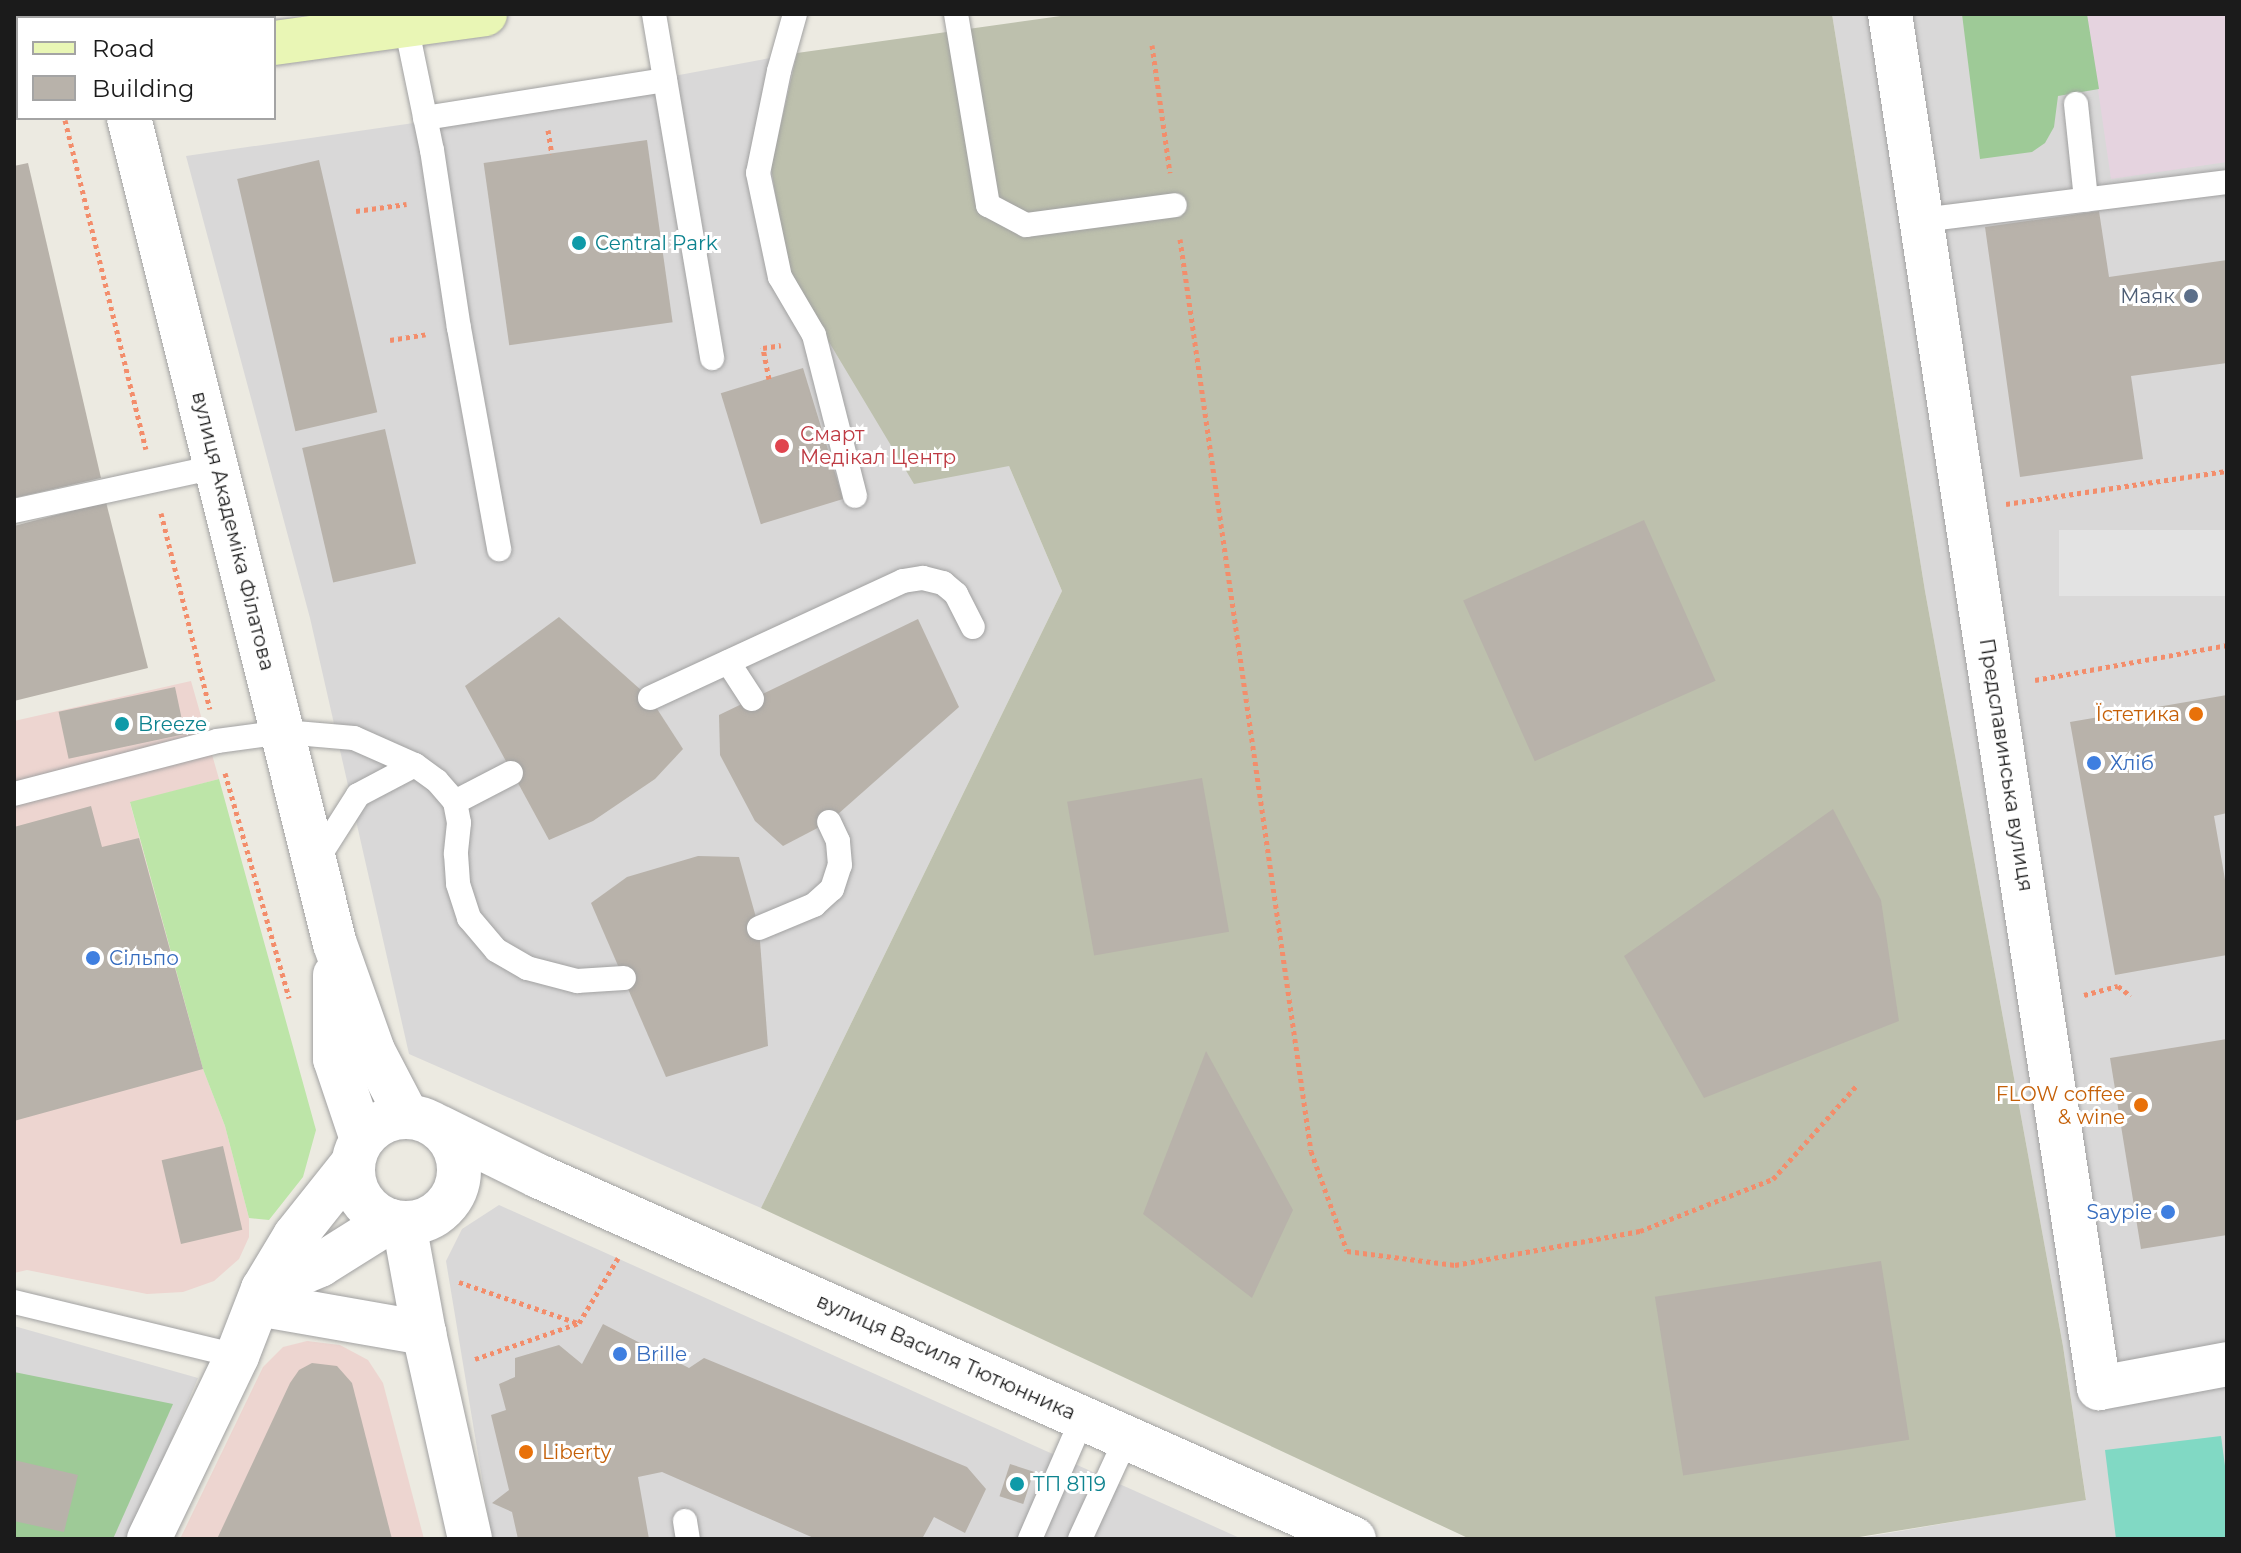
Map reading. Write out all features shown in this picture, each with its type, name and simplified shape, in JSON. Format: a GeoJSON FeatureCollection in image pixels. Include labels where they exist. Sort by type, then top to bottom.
{"type":"FeatureCollection","features":[{"type":"Feature","properties":{"kind":"street"},"geometry":{"type":"LineString","coordinates":[[276,43],[485,14]]}},
{"type":"Feature","properties":{"kind":"street","name":"Предславинська вулиця"},"geometry":{"type":"LineString","coordinates":[[1890,14],[2099,1388],[2227,1364]]}},
{"type":"Feature","properties":{"kind":"street","name":"вулиця Академіка Філатова"},"geometry":{"type":"LineString","coordinates":[[129,120],[335,944],[373,1051],[423,1122]]}},
{"type":"Feature","properties":{"kind":"street","name":"вулиця Академіка Філатова"},"geometry":{"type":"LineString","coordinates":[[335,944],[335,1059],[358,1151]]}},
{"type":"Feature","properties":{"kind":"street"},"geometry":{"type":"LineString","coordinates":[[149,1539],[237,1356],[260,1297],[295,1236],[374,1126],[423,1122],[451,1139],[458,1155],[460,1173],[456,1190],[435,1215],[397,1222],[260,1297]]}},
{"type":"Feature","properties":{"kind":"street","name":"вулиця Василя Тютюнника"},"geometry":{"type":"LineString","coordinates":[[423,1122],[1354,1539]]}},
{"type":"Feature","properties":{"kind":"street"},"geometry":{"type":"LineString","coordinates":[[358,1151],[354,1182],[361,1199],[373,1213],[397,1222]]}},
{"type":"Feature","properties":{"kind":"street"},"geometry":{"type":"LineString","coordinates":[[456,1190],[538,1176]]}},
{"type":"Feature","properties":{"kind":"street"},"geometry":{"type":"LineString","coordinates":[[397,1222],[470,1539]]}},
{"type":"Feature","properties":{"kind":"street"},"geometry":{"type":"LineString","coordinates":[[260,1297],[424,1333]]}},
{"type":"Feature","properties":{"kind":"lane"},"geometry":{"type":"LineString","coordinates":[[654,14],[712,358]]}},
{"type":"Feature","properties":{"kind":"lane"},"geometry":{"type":"LineString","coordinates":[[795,14],[779,71],[758,173],[780,277],[814,335],[855,496]]}},
{"type":"Feature","properties":{"kind":"lane"},"geometry":{"type":"LineString","coordinates":[[956,14],[988,205],[1026,225],[1175,205]]}},
{"type":"Feature","properties":{"kind":"lane"},"geometry":{"type":"LineString","coordinates":[[406,25],[440,200],[499,549]]}},
{"type":"Feature","properties":{"kind":"lane"},"geometry":{"type":"LineString","coordinates":[[425,118],[665,80]]}},
{"type":"Feature","properties":{"kind":"lane"},"geometry":{"type":"LineString","coordinates":[[2076,104],[2086,199]]}},
{"type":"Feature","properties":{"kind":"lane"},"geometry":{"type":"LineString","coordinates":[[1922,220],[2227,182]]}},
{"type":"Feature","properties":{"kind":"lane"},"geometry":{"type":"LineString","coordinates":[[14,511],[153,478],[216,467]]}},
{"type":"Feature","properties":{"kind":"lane"},"geometry":{"type":"LineString","coordinates":[[650,698],[903,581],[923,578],[943,583],[956,594],[973,627]]}},
{"type":"Feature","properties":{"kind":"lane"},"geometry":{"type":"LineString","coordinates":[[728,662],[752,699]]}},
{"type":"Feature","properties":{"kind":"lane"},"geometry":{"type":"LineString","coordinates":[[14,794],[217,741],[284,732],[354,738],[415,765],[437,781],[455,802],[459,823],[458,884],[469,918],[496,950],[527,968],[577,981],[624,978]]}},
{"type":"Feature","properties":{"kind":"lane"},"geometry":{"type":"LineString","coordinates":[[316,861],[358,795],[415,765]]}},
{"type":"Feature","properties":{"kind":"lane"},"geometry":{"type":"LineString","coordinates":[[455,802],[511,773]]}},
{"type":"Feature","properties":{"kind":"lane"},"geometry":{"type":"LineString","coordinates":[[759,928],[814,905],[832,889],[840,865],[838,841],[829,822]]}},
{"type":"Feature","properties":{"kind":"lane"},"geometry":{"type":"LineString","coordinates":[[14,1302],[237,1356]]}},
{"type":"Feature","properties":{"kind":"lane"},"geometry":{"type":"LineString","coordinates":[[1030,1539],[1083,1417]]}},
{"type":"Feature","properties":{"kind":"lane"},"geometry":{"type":"LineString","coordinates":[[1080,1539],[1127,1437]]}},
{"type":"Feature","properties":{"kind":"path"},"geometry":{"type":"LineString","coordinates":[[1152,45],[1311,1151],[1347,1251],[1455,1265],[1640,1231],[1773,1179],[1858,1084]]}},
{"type":"Feature","properties":{"kind":"path"},"geometry":{"type":"LineString","coordinates":[[65,120],[217,741],[293,1014]]}},
{"type":"Feature","properties":{"kind":"path"},"geometry":{"type":"LineString","coordinates":[[548,129],[552,154]]}},
{"type":"Feature","properties":{"kind":"path"},"geometry":{"type":"LineString","coordinates":[[356,211],[440,200]]}},
{"type":"Feature","properties":{"kind":"path"},"geometry":{"type":"LineString","coordinates":[[2005,504],[2227,471]]}},
{"type":"Feature","properties":{"kind":"path"},"geometry":{"type":"LineString","coordinates":[[2030,681],[2227,645]]}},
{"type":"Feature","properties":{"kind":"path"},"geometry":{"type":"LineString","coordinates":[[2076,997],[2118,986],[2131,996]]}},
{"type":"Feature","properties":{"kind":"path"},"geometry":{"type":"LineString","coordinates":[[471,1361],[579,1323],[622,1250]]}},
{"type":"Feature","properties":{"kind":"path"},"geometry":{"type":"LineString","coordinates":[[450,1279],[579,1323]]}},
{"type":"Feature","properties":{"kind":"shaded area"},"geometry":{"type":"Polygon","coordinates":[[[1075,14],[1832,14],[1925,591],[2063,1346],[2086,1500],[1847,1539],[1470,1539],[761,1208],[1062,591],[1009,466],[914,484],[820,327],[786,262],[771,167],[797,53],[1075,14]]]}},
{"type":"Feature","properties":{"kind":"shaded area"},"geometry":{"type":"Polygon","coordinates":[[[1832,14],[2227,14],[2227,1539],[1854,1539],[2086,1499],[2063,1346],[1925,591],[1832,14]]]}},
{"type":"Feature","properties":{"kind":"shaded area"},"geometry":{"type":"Polygon","coordinates":[[[2087,14],[2227,14],[2227,162],[2111,179],[2087,14]]]}},
{"type":"Feature","properties":{"kind":"shaded area"},"geometry":{"type":"Polygon","coordinates":[[[797,53],[771,167],[1009,466],[1062,591],[761,1208],[409,1054],[310,618],[186,156],[448,118],[797,53]]]}},
{"type":"Feature","properties":{"kind":"shaded area"},"geometry":{"type":"Polygon","coordinates":[[[2059,530],[2227,530],[2227,596],[2059,596],[2059,530]]]}},
{"type":"Feature","properties":{"kind":"shaded area"},"geometry":{"type":"Polygon","coordinates":[[[191,681],[219,779],[130,803],[203,1069],[225,1126],[249,1218],[249,1237],[239,1259],[214,1281],[183,1292],[147,1294],[27,1270],[14,1273],[14,721],[191,681]]]}},
{"type":"Feature","properties":{"kind":"shaded area"},"geometry":{"type":"Polygon","coordinates":[[[499,1205],[1242,1539],[492,1539],[446,1261],[462,1229],[499,1205]]]}},
{"type":"Feature","properties":{"kind":"shaded area"},"geometry":{"type":"Polygon","coordinates":[[[14,1326],[198,1378],[129,1539],[14,1539],[14,1326]]]}},
{"type":"Feature","properties":{"kind":"shaded area"},"geometry":{"type":"Polygon","coordinates":[[[307,1341],[340,1345],[368,1360],[383,1383],[424,1539],[180,1539],[263,1367],[283,1347],[307,1341]]]}},
{"type":"Feature","properties":{"kind":"green space"},"geometry":{"type":"Polygon","coordinates":[[[1962,14],[2087,14],[2099,89],[2058,96],[2054,127],[2045,143],[2032,152],[1980,159],[1962,14]]]}},
{"type":"Feature","properties":{"kind":"green space"},"geometry":{"type":"Polygon","coordinates":[[[219,779],[316,1130],[303,1177],[269,1220],[249,1218],[225,1126],[203,1069],[130,802],[219,779]]]}},
{"type":"Feature","properties":{"kind":"green space"},"geometry":{"type":"Polygon","coordinates":[[[14,1372],[173,1404],[113,1539],[14,1539],[14,1372]]]}},
{"type":"Feature","properties":{"kind":"green space"},"geometry":{"type":"Polygon","coordinates":[[[2221,1436],[2227,1481],[2227,1539],[2116,1539],[2105,1450],[2221,1436]]]}},
{"type":"Feature","properties":{"kind":"building","name":"Central Park"},"geometry":{"type":"Polygon","coordinates":[[[647,140],[673,322],[509,345],[484,163],[647,140]]]}},
{"type":"Feature","properties":{"kind":"building"},"geometry":{"type":"Polygon","coordinates":[[[319,160],[377,412],[295,431],[237,179],[319,160]]]}},
{"type":"Feature","properties":{"kind":"building"},"geometry":{"type":"Polygon","coordinates":[[[28,163],[101,478],[14,498],[14,166],[28,163]]]}},
{"type":"Feature","properties":{"kind":"building"},"geometry":{"type":"Polygon","coordinates":[[[2099,211],[2109,277],[2227,260],[2227,363],[2131,376],[2143,459],[2020,477],[1985,227],[2099,211]]]}},
{"type":"Feature","properties":{"kind":"building","name":"Смарт Медікал Центр"},"geometry":{"type":"Polygon","coordinates":[[[803,368],[843,499],[761,524],[721,393],[803,368]]]}},
{"type":"Feature","properties":{"kind":"building"},"geometry":{"type":"Polygon","coordinates":[[[385,429],[416,563],[333,583],[302,448],[385,429]]]}},
{"type":"Feature","properties":{"kind":"building"},"geometry":{"type":"Polygon","coordinates":[[[106,502],[148,668],[14,701],[14,526],[106,502]]]}},
{"type":"Feature","properties":{"kind":"building"},"geometry":{"type":"Polygon","coordinates":[[[1644,520],[1716,681],[1535,761],[1463,601],[1644,520]]]}},
{"type":"Feature","properties":{"kind":"building"},"geometry":{"type":"Polygon","coordinates":[[[559,617],[650,698],[683,749],[655,779],[593,821],[549,840],[465,686],[559,617]]]}},
{"type":"Feature","properties":{"kind":"building"},"geometry":{"type":"Polygon","coordinates":[[[918,619],[959,707],[829,822],[783,846],[755,821],[720,755],[719,715],[918,619]]]}},
{"type":"Feature","properties":{"kind":"building","name":"Breeze"},"geometry":{"type":"Polygon","coordinates":[[[175,687],[185,734],[69,759],[59,712],[175,687]]]}},
{"type":"Feature","properties":{"kind":"building"},"geometry":{"type":"Polygon","coordinates":[[[2227,695],[2227,813],[2214,816],[2227,891],[2227,955],[2115,975],[2070,722],[2227,695]]]}},
{"type":"Feature","properties":{"kind":"building"},"geometry":{"type":"Polygon","coordinates":[[[1202,778],[1229,932],[1094,955],[1067,802],[1202,778]]]}},
{"type":"Feature","properties":{"kind":"building","name":"Сільпо"},"geometry":{"type":"Polygon","coordinates":[[[91,806],[102,847],[139,838],[203,1069],[14,1121],[14,827],[91,806]]]}},
{"type":"Feature","properties":{"kind":"building"},"geometry":{"type":"Polygon","coordinates":[[[1833,809],[1881,900],[1899,1021],[1704,1098],[1624,956],[1833,809]]]}},
{"type":"Feature","properties":{"kind":"building"},"geometry":{"type":"Polygon","coordinates":[[[698,856],[739,857],[759,928],[768,1046],[666,1077],[591,903],[627,877],[698,856]]]}},
{"type":"Feature","properties":{"kind":"building"},"geometry":{"type":"Polygon","coordinates":[[[2227,1039],[2227,1235],[2141,1249],[2110,1058],[2227,1039]]]}},
{"type":"Feature","properties":{"kind":"building"},"geometry":{"type":"Polygon","coordinates":[[[1206,1051],[1293,1210],[1252,1298],[1143,1214],[1206,1051]]]}},
{"type":"Feature","properties":{"kind":"building"},"geometry":{"type":"Polygon","coordinates":[[[223,1146],[242,1230],[181,1244],[162,1160],[223,1146]]]}},
{"type":"Feature","properties":{"kind":"building"},"geometry":{"type":"Polygon","coordinates":[[[1881,1261],[1909,1440],[1683,1476],[1655,1297],[1881,1261]]]}},
{"type":"Feature","properties":{"kind":"building"},"geometry":{"type":"Polygon","coordinates":[[[603,1324],[689,1368],[704,1358],[967,1467],[986,1489],[965,1533],[934,1517],[922,1539],[816,1539],[662,1472],[638,1477],[649,1539],[518,1539],[512,1512],[492,1503],[509,1490],[491,1415],[506,1410],[499,1384],[515,1377],[515,1358],[559,1345],[582,1364],[603,1324]]]}},
{"type":"Feature","properties":{"kind":"building"},"geometry":{"type":"Polygon","coordinates":[[[312,1363],[337,1366],[352,1383],[392,1539],[217,1539],[290,1383],[299,1370],[312,1363]]]}},
{"type":"Feature","properties":{"kind":"building"},"geometry":{"type":"Polygon","coordinates":[[[14,1460],[78,1475],[64,1532],[14,1521],[14,1460]]]}},
{"type":"Feature","properties":{"kind":"building","name":"ТП 8119"},"geometry":{"type":"Polygon","coordinates":[[[1010,1464],[1034,1472],[1023,1504],[999,1496],[1010,1464]]]}},
{"type":"Feature","properties":{"kind":"place","name":"Central Park"},"geometry":{"type":"Point","coordinates":[579,243]}},
{"type":"Feature","properties":{"kind":"place","name":"Маяк"},"geometry":{"type":"Point","coordinates":[2191,296]}},
{"type":"Feature","properties":{"kind":"place","name":"Смарт Медікал Центр"},"geometry":{"type":"Point","coordinates":[782,446]}},
{"type":"Feature","properties":{"kind":"place","name":"Їстетика"},"geometry":{"type":"Point","coordinates":[2196,714]}},
{"type":"Feature","properties":{"kind":"place","name":"Breeze"},"geometry":{"type":"Point","coordinates":[122,724]}},
{"type":"Feature","properties":{"kind":"place","name":"Хліб"},"geometry":{"type":"Point","coordinates":[2094,763]}},
{"type":"Feature","properties":{"kind":"place","name":"Сільпо"},"geometry":{"type":"Point","coordinates":[93,958]}},
{"type":"Feature","properties":{"kind":"place","name":"FLOW coffee & wine"},"geometry":{"type":"Point","coordinates":[2141,1105]}},
{"type":"Feature","properties":{"kind":"place","name":"Saypie"},"geometry":{"type":"Point","coordinates":[2168,1212]}},
{"type":"Feature","properties":{"kind":"place","name":"Brille"},"geometry":{"type":"Point","coordinates":[620,1354]}},
{"type":"Feature","properties":{"kind":"place","name":"Liberty"},"geometry":{"type":"Point","coordinates":[526,1452]}},
{"type":"Feature","properties":{"kind":"place","name":"ТП 8119"},"geometry":{"type":"Point","coordinates":[1017,1484]}}]}
